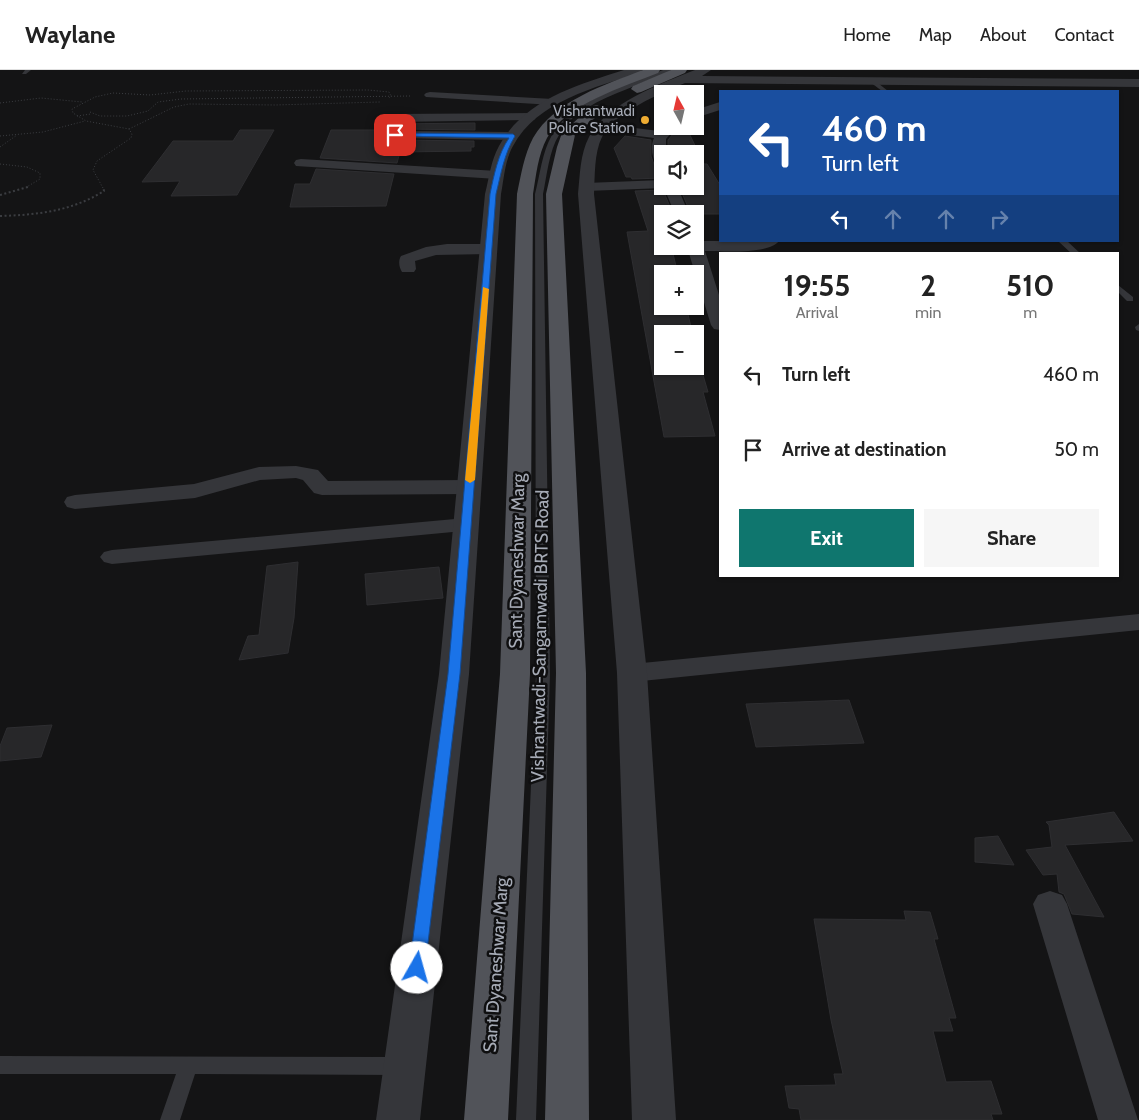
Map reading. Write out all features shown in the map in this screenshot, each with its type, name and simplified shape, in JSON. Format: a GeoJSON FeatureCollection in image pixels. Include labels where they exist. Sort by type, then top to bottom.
{"type":"FeatureCollection","features":[{"type":"Feature","properties":{"kind":"main road","name":"Sant Dyaneshwar Marg"},"geometry":{"type":"LineString","coordinates":[[486,1120],[515,674],[525,194],[537,146],[544,132],[556,120],[594,96],[664,72]]}},
{"type":"Feature","properties":{"kind":"main road"},"geometry":{"type":"LineString","coordinates":[[567,1120],[571,673],[554,194],[560,161],[569,133],[599,108],[664,72]]}},
{"type":"Feature","properties":{"kind":"street"},"geometry":{"type":"LineString","coordinates":[[654,1120],[632,673],[586,187],[596,135],[636,102],[664,72]]}},
{"type":"Feature","properties":{"kind":"street"},"geometry":{"type":"LineString","coordinates":[[398,1120],[454,674],[493,194],[506,146],[513,136],[530,117],[573,92],[664,72],[872,81],[1139,83]]}},
{"type":"Feature","properties":{"kind":"street"},"geometry":{"type":"LineString","coordinates":[[430,96],[553,102]]}},
{"type":"Feature","properties":{"kind":"street"},"geometry":{"type":"LineString","coordinates":[[704,111],[719,106]]}},
{"type":"Feature","properties":{"kind":"street"},"geometry":{"type":"LineString","coordinates":[[392,118],[530,117]]}},
{"type":"Feature","properties":{"kind":"street"},"geometry":{"type":"LineString","coordinates":[[603,128],[654,130]]}},
{"type":"Feature","properties":{"kind":"street"},"geometry":{"type":"LineString","coordinates":[[395,135],[513,136]]}},
{"type":"Feature","properties":{"kind":"street"},"geometry":{"type":"LineString","coordinates":[[302,163],[498,175]]}},
{"type":"Feature","properties":{"kind":"street"},"geometry":{"type":"LineString","coordinates":[[586,187],[654,184]]}},
{"type":"Feature","properties":{"kind":"street"},"geometry":{"type":"LineString","coordinates":[[704,246],[763,245],[769,242]]}},
{"type":"Feature","properties":{"kind":"street"},"geometry":{"type":"LineString","coordinates":[[408,269],[407,259],[420,254],[433,251],[488,250]]}},
{"type":"Feature","properties":{"kind":"street"},"geometry":{"type":"LineString","coordinates":[[698,255],[719,322]]}},
{"type":"Feature","properties":{"kind":"street"},"geometry":{"type":"LineString","coordinates":[[75,502],[195,491],[259,474],[296,472],[310,475],[322,488],[469,487]]}},
{"type":"Feature","properties":{"kind":"street"},"geometry":{"type":"LineString","coordinates":[[112,557],[466,525]]}},
{"type":"Feature","properties":{"kind":"street"},"geometry":{"type":"LineString","coordinates":[[632,673],[1139,622]]}},
{"type":"Feature","properties":{"kind":"street"},"geometry":{"type":"LineString","coordinates":[[1050,904],[1118,1120]]}},
{"type":"Feature","properties":{"kind":"lane","name":"Vishrantwadi-Sangamwadi BRTS Road"},"geometry":{"type":"LineString","coordinates":[[526,1120],[542,674],[540,194],[545,168],[556,132],[588,106],[664,72]]}},
{"type":"Feature","properties":{"kind":"lane"},"geometry":{"type":"LineString","coordinates":[[872,81],[884,90]]}},
{"type":"Feature","properties":{"kind":"lane"},"geometry":{"type":"LineString","coordinates":[[1063,242],[1075,252]]}},
{"type":"Feature","properties":{"kind":"lane"},"geometry":{"type":"LineString","coordinates":[[1119,289],[1130,299]]}},
{"type":"Feature","properties":{"kind":"lane"},"geometry":{"type":"LineString","coordinates":[[0,1065],[405,1066]]}},
{"type":"Feature","properties":{"kind":"lane"},"geometry":{"type":"LineString","coordinates":[[170,1120],[188,1066]]}},
{"type":"Feature","properties":{"kind":"path"},"geometry":{"type":"LineString","coordinates":[[385,90],[390,92],[391,96],[386,101],[357,104],[232,106],[215,103],[189,104],[174,107],[129,129],[86,121],[76,116],[72,109],[82,102],[106,94],[150,95],[186,91],[385,90]]}},
{"type":"Feature","properties":{"kind":"path"},"geometry":{"type":"LineString","coordinates":[[76,116],[91,113],[115,117],[136,115],[152,109],[158,102],[181,99],[430,96]]}},
{"type":"Feature","properties":{"kind":"path"},"geometry":{"type":"LineString","coordinates":[[0,103],[44,98],[82,102]]}},
{"type":"Feature","properties":{"kind":"path"},"geometry":{"type":"LineString","coordinates":[[0,136],[43,132],[86,121]]}},
{"type":"Feature","properties":{"kind":"path"},"geometry":{"type":"LineString","coordinates":[[0,216],[51,211],[95,198],[104,191],[103,184],[93,170],[97,162],[131,138],[132,134],[129,129]]}},
{"type":"Feature","properties":{"kind":"path"},"geometry":{"type":"LineString","coordinates":[[0,147],[6,145],[16,135]]}},
{"type":"Feature","properties":{"kind":"path"},"geometry":{"type":"LineString","coordinates":[[0,164],[27,167],[40,173],[40,179],[32,185],[22,190],[0,195]]}},
{"type":"Feature","properties":{"kind":"building"},"geometry":{"type":"Polygon","coordinates":[[[385,120],[392,124],[475,123],[475,130],[403,129],[395,134],[399,140],[474,141],[474,147],[471,147],[471,151],[400,152],[397,163],[320,158],[331,130],[381,130],[385,120]]]}},
{"type":"Feature","properties":{"kind":"building"},"geometry":{"type":"Polygon","coordinates":[[[240,130],[274,130],[237,195],[171,196],[180,181],[142,182],[173,141],[233,141],[240,130]]]}},
{"type":"Feature","properties":{"kind":"building"},"geometry":{"type":"Polygon","coordinates":[[[672,135],[690,135],[695,145],[668,145],[668,140],[672,135]]]}},
{"type":"Feature","properties":{"kind":"building"},"geometry":{"type":"Polygon","coordinates":[[[625,136],[651,140],[654,178],[632,179],[631,177],[626,177],[614,148],[625,136]]]}},
{"type":"Feature","properties":{"kind":"building"},"geometry":{"type":"Polygon","coordinates":[[[704,164],[707,164],[719,183],[719,214],[704,214],[704,205],[687,205],[683,195],[704,195],[704,164]]]}},
{"type":"Feature","properties":{"kind":"building"},"geometry":{"type":"Polygon","coordinates":[[[316,169],[394,174],[386,206],[290,207],[295,184],[310,184],[316,169]]]}},
{"type":"Feature","properties":{"kind":"building"},"geometry":{"type":"Polygon","coordinates":[[[654,190],[654,195],[665,195],[669,205],[654,205],[654,255],[673,255],[676,265],[654,265],[654,315],[688,315],[691,325],[654,325],[654,375],[703,375],[708,392],[703,392],[715,436],[664,437],[627,232],[648,231],[635,191],[654,190]]]}},
{"type":"Feature","properties":{"kind":"building"},"geometry":{"type":"Polygon","coordinates":[[[298,562],[294,618],[288,653],[239,660],[248,636],[259,635],[267,566],[298,562]]]}},
{"type":"Feature","properties":{"kind":"building"},"geometry":{"type":"Polygon","coordinates":[[[439,567],[443,598],[367,605],[365,574],[439,567]]]}},
{"type":"Feature","properties":{"kind":"building"},"geometry":{"type":"Polygon","coordinates":[[[849,700],[864,743],[756,747],[746,704],[849,700]]]}},
{"type":"Feature","properties":{"kind":"building"},"geometry":{"type":"Polygon","coordinates":[[[52,725],[41,757],[0,761],[0,746],[7,728],[52,725]]]}},
{"type":"Feature","properties":{"kind":"building"},"geometry":{"type":"Polygon","coordinates":[[[1114,812],[1133,841],[1065,845],[1104,917],[1072,914],[1064,894],[1059,892],[1057,874],[1043,875],[1026,850],[1052,847],[1049,825],[1046,822],[1114,812]]]}},
{"type":"Feature","properties":{"kind":"building"},"geometry":{"type":"Polygon","coordinates":[[[998,836],[1014,865],[975,862],[975,838],[998,836]]]}},
{"type":"Feature","properties":{"kind":"building"},"geometry":{"type":"Polygon","coordinates":[[[904,911],[930,912],[938,939],[934,939],[956,1018],[949,1018],[953,1031],[933,1031],[946,1082],[991,1081],[1002,1114],[991,1114],[993,1120],[801,1120],[799,1109],[789,1108],[785,1086],[836,1085],[834,1074],[843,1074],[831,1020],[814,919],[906,920],[904,911]]]}},
{"type":"Feature","properties":{"kind":"slow traffic"},"geometry":{"type":"LineString","coordinates":[[470,480],[485,289]]}},
{"type":"Feature","properties":{"kind":"place","name":"Vishrantwadi Police Station"},"geometry":{"type":"Point","coordinates":[645,120]}},
{"type":"Feature","properties":{"kind":"route"},"geometry":{"type":"LineString","coordinates":[[395,135],[513,136],[506,146],[493,194],[454,674],[417,968]]}}]}
